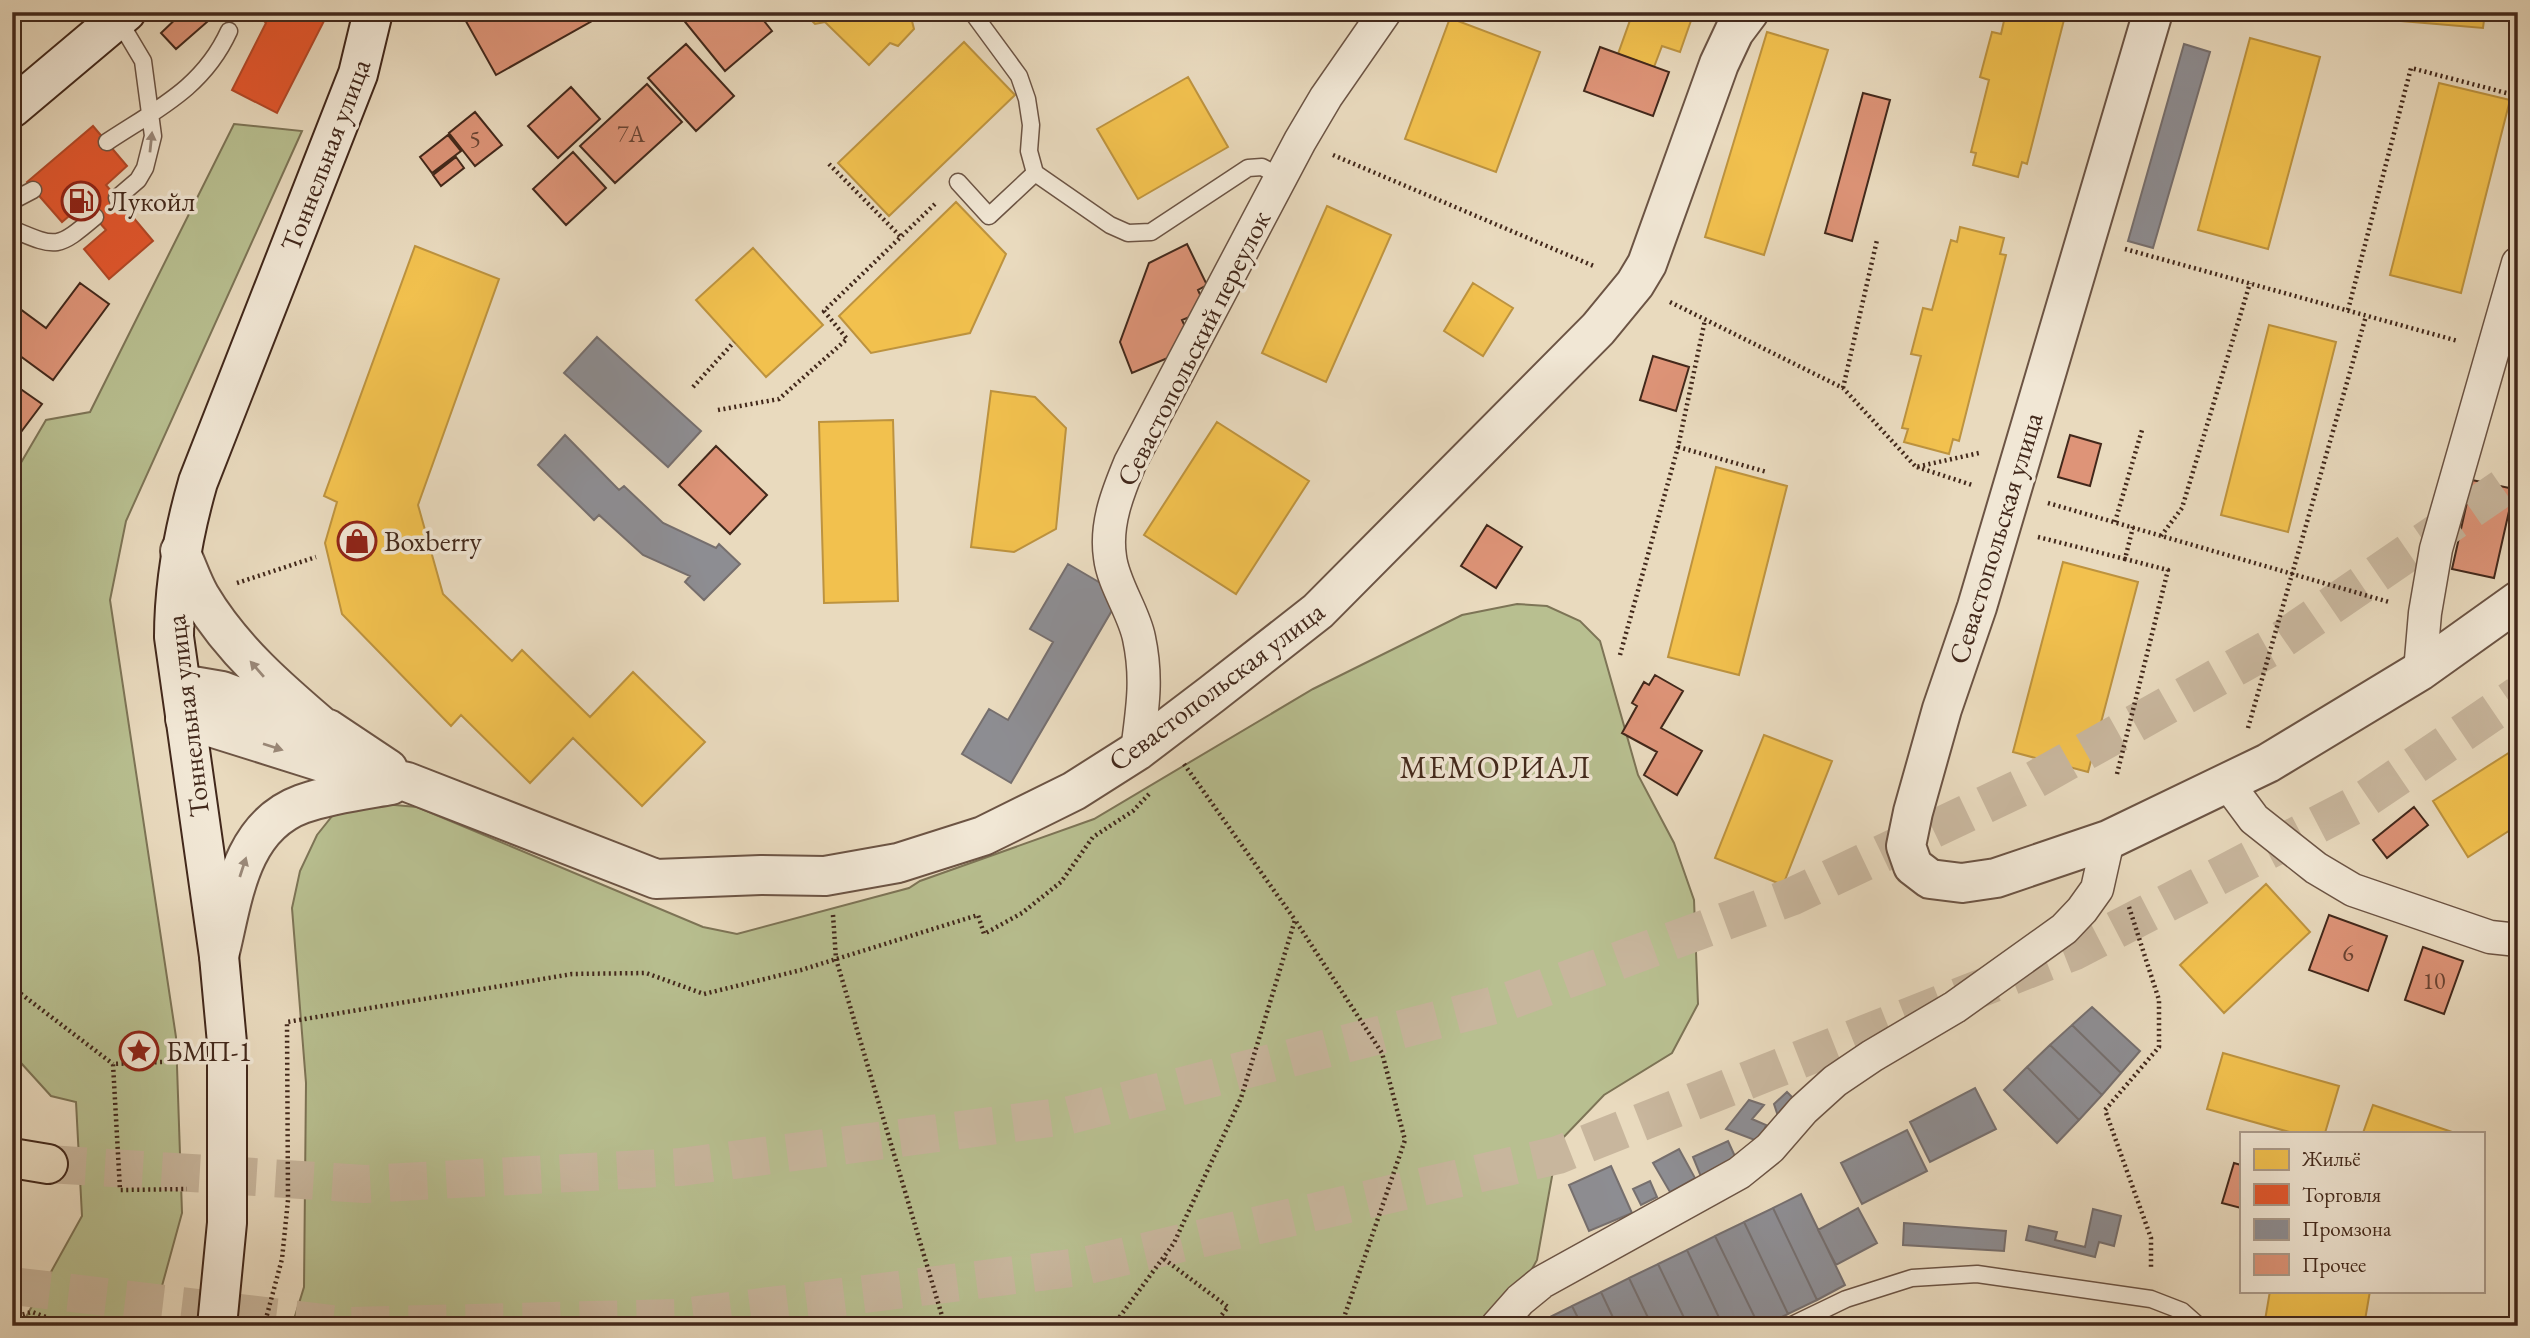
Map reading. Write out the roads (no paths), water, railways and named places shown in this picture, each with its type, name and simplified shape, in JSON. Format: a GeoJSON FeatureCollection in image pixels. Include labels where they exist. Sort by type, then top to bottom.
{"type":"FeatureCollection","features":[{"type":"Feature","properties":{"kind":"street","name":"Тоннельная улица"},"geometry":{"type":"LineString","coordinates":[[217,1326],[227,1223],[227,1044],[219,956],[174,637],[180,551],[198,482],[358,74],[373,12]]}},
{"type":"Feature","properties":{"kind":"street","name":"Севастопольский переулок"},"geometry":{"type":"LineString","coordinates":[[1137,751],[1146,683],[1139,636],[1110,558],[1110,530],[1116,498],[1130,463],[1300,141],[1326,97],[1385,12]]}},
{"type":"Feature","properties":{"kind":"street","name":"Севастопольская улица"},"geometry":{"type":"LineString","coordinates":[[183,701],[325,763],[407,782],[656,879],[761,875],[825,876],[898,863],[983,836],[1074,791],[1137,751],[1318,611],[1598,329],[1635,284],[1647,264],[1719,64],[1734,32],[1749,12]]}},
{"type":"Feature","properties":{"kind":"street","name":"Севастопольская улица"},"geometry":{"type":"LineString","coordinates":[[2153,12],[1977,607],[1941,709],[1906,846],[1913,866],[1930,879],[1962,883],[1997,878],[2108,840],[2268,764],[2420,671],[2518,600]]}},
{"type":"Feature","properties":{"kind":"street"},"geometry":{"type":"LineString","coordinates":[[12,108],[122,16]]}},
{"type":"Feature","properties":{"kind":"street"},"geometry":{"type":"LineString","coordinates":[[2420,671],[2425,613],[2436,549],[2518,263]]}},
{"type":"Feature","properties":{"kind":"street","name":"Севастопольская улица"},"geometry":{"type":"LineString","coordinates":[[180,551],[200,595],[224,630],[267,680],[327,731]]}},
{"type":"Feature","properties":{"kind":"street","name":"Севастопольская улица"},"geometry":{"type":"LineString","coordinates":[[183,701],[222,691],[327,731],[328,729],[407,782]]}},
{"type":"Feature","properties":{"kind":"street"},"geometry":{"type":"LineString","coordinates":[[219,956],[245,857],[269,825],[300,805],[407,782]]}},
{"type":"Feature","properties":{"kind":"street"},"geometry":{"type":"LineString","coordinates":[[2228,783],[2254,819],[2334,880],[2353,890],[2490,937],[2518,940]]}},
{"type":"Feature","properties":{"kind":"street"},"geometry":{"type":"LineString","coordinates":[[1497,1326],[1520,1300],[1542,1282],[1739,1173],[1770,1148],[1803,1110],[1835,1081],[1955,1007],[2064,929],[2097,889],[2108,840]]}},
{"type":"Feature","properties":{"kind":"lane"},"geometry":{"type":"LineString","coordinates":[[972,12],[1019,76],[1027,99],[1031,125],[1029,150],[1035,173],[1111,225],[1128,233],[1150,232],[1248,168],[1262,167],[1281,177]]}},
{"type":"Feature","properties":{"kind":"lane"},"geometry":{"type":"LineString","coordinates":[[117,198],[138,180],[149,158],[153,136],[143,61],[122,16]]}},
{"type":"Feature","properties":{"kind":"lane"},"geometry":{"type":"LineString","coordinates":[[107,142],[188,89],[221,50],[229,32]]}},
{"type":"Feature","properties":{"kind":"lane"},"geometry":{"type":"LineString","coordinates":[[958,182],[989,216],[1035,173]]}},
{"type":"Feature","properties":{"kind":"lane"},"geometry":{"type":"LineString","coordinates":[[12,201],[33,190]]}},
{"type":"Feature","properties":{"kind":"lane"},"geometry":{"type":"LineString","coordinates":[[12,229],[50,244],[60,243],[94,217]]}},
{"type":"Feature","properties":{"kind":"lane"},"geometry":{"type":"LineString","coordinates":[[1790,1326],[1846,1299],[1912,1278],[1976,1274],[2151,1299],[2182,1311],[2199,1326]]}},
{"type":"Feature","properties":{"kind":"tunnel"},"geometry":{"type":"LineString","coordinates":[[48,1164],[365,1184],[681,1167],[1066,1116],[1503,1003],[1791,897],[2020,788],[2268,649],[2518,477]]}},
{"type":"Feature","properties":{"kind":"tunnel"},"geometry":{"type":"LineString","coordinates":[[12,1286],[349,1326],[675,1318],[1079,1267],[1558,1155],[2075,951],[2361,802],[2518,695]]}},
{"type":"Feature","properties":{"kind":"place","name":"Лукойл"},"geometry":{"type":"Point","coordinates":[81,201]}},
{"type":"Feature","properties":{"kind":"place","name":"Boxberry"},"geometry":{"type":"Point","coordinates":[357,541]}},
{"type":"Feature","properties":{"kind":"place","name":"БМП-1"},"geometry":{"type":"Point","coordinates":[139,1051]}},
{"type":"Feature","properties":{"kind":"district","name":"МЕМОРИАЛ"},"geometry":{"type":"Point","coordinates":[1496,768]}}]}
